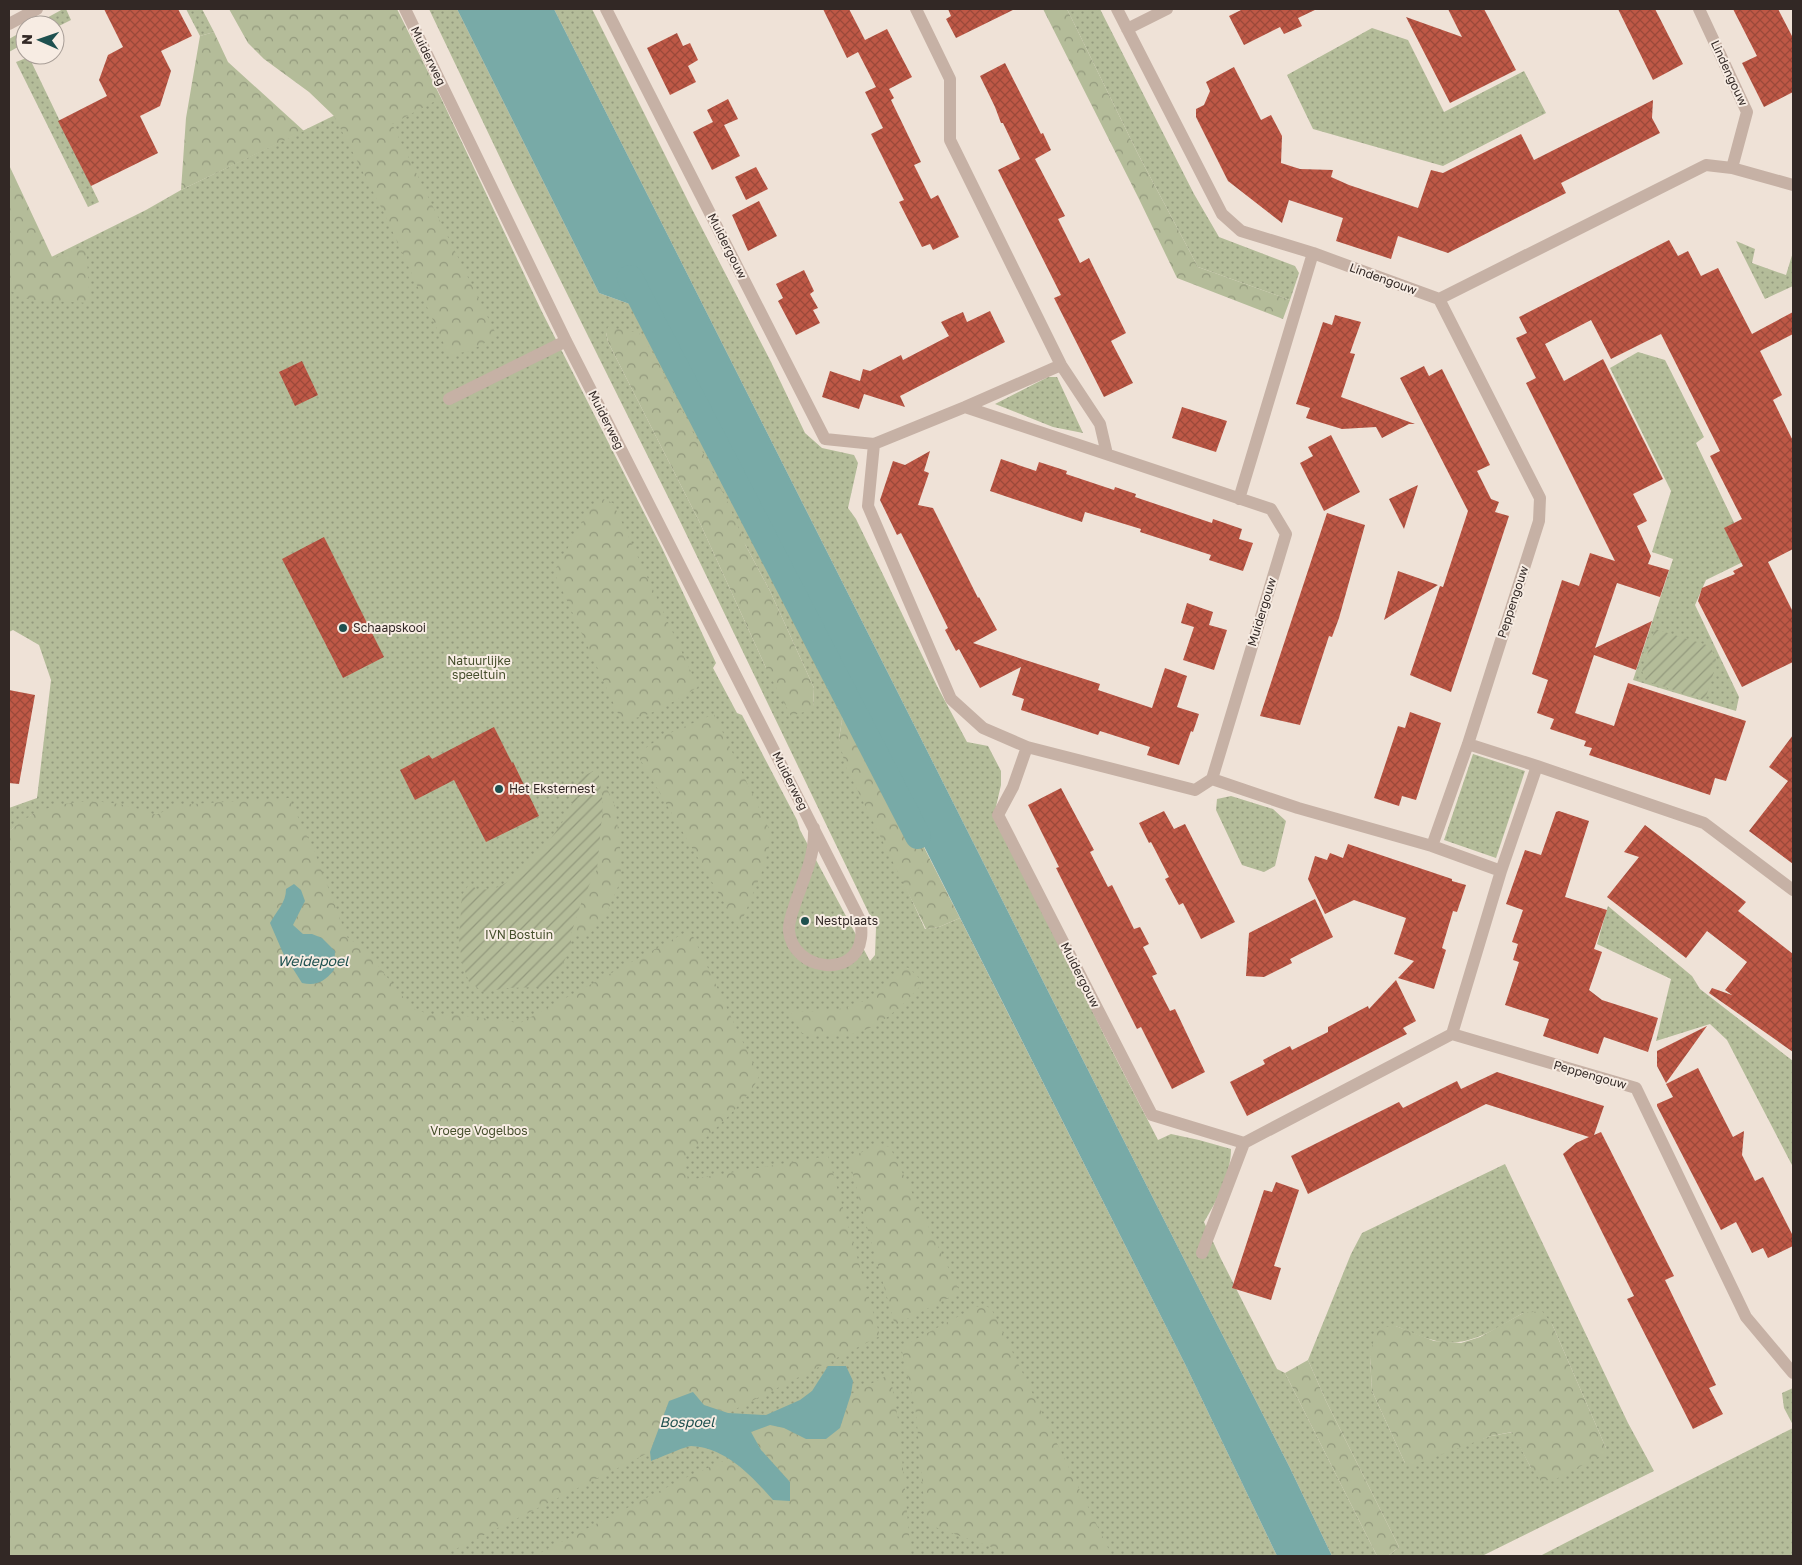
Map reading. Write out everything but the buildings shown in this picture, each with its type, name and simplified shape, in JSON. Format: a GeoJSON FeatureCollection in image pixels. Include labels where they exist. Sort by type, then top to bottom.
{"type":"FeatureCollection","features":[{"type":"Feature","properties":{"kind":"street"},"geometry":{"type":"LineString","coordinates":[[9,24],[38,9]]}},
{"type":"Feature","properties":{"kind":"street","name":"Muiderweg"},"geometry":{"type":"LineString","coordinates":[[405,9],[566,341],[814,828]]}},
{"type":"Feature","properties":{"kind":"street","name":"Muidergouw"},"geometry":{"type":"LineString","coordinates":[[606,9],[825,439],[874,444],[1061,365]]}},
{"type":"Feature","properties":{"kind":"street"},"geometry":{"type":"LineString","coordinates":[[916,9],[950,79],[950,140],[1061,365],[1100,424],[1107,454]]}},
{"type":"Feature","properties":{"kind":"street","name":"Lindengouw"},"geometry":{"type":"LineString","coordinates":[[1117,9],[1222,214],[1241,231],[1314,254],[1439,299]]}},
{"type":"Feature","properties":{"kind":"street"},"geometry":{"type":"LineString","coordinates":[[1127,29],[1167,9]]}},
{"type":"Feature","properties":{"kind":"street","name":"Lindengouw"},"geometry":{"type":"LineString","coordinates":[[1699,9],[1746,112],[1732,168]]}},
{"type":"Feature","properties":{"kind":"street"},"geometry":{"type":"LineString","coordinates":[[1439,299],[1706,165],[1732,168],[1793,185]]}},
{"type":"Feature","properties":{"kind":"street"},"geometry":{"type":"LineString","coordinates":[[1239,499],[1314,254]]}},
{"type":"Feature","properties":{"kind":"street","name":"Peppengouw"},"geometry":{"type":"LineString","coordinates":[[1432,846],[1468,744],[1540,521],[1540,498],[1439,299]]}},
{"type":"Feature","properties":{"kind":"street"},"geometry":{"type":"LineString","coordinates":[[449,399],[566,341]]}},
{"type":"Feature","properties":{"kind":"street","name":"Muidergouw"},"geometry":{"type":"LineString","coordinates":[[965,407],[1271,509],[1286,534],[1212,778]]}},
{"type":"Feature","properties":{"kind":"street"},"geometry":{"type":"LineString","coordinates":[[874,444],[868,506],[951,700],[982,728],[1027,747],[1195,790],[1212,778],[1298,808],[1432,846],[1502,871]]}},
{"type":"Feature","properties":{"kind":"street"},"geometry":{"type":"LineString","coordinates":[[1468,744],[1704,823],[1793,890]]}},
{"type":"Feature","properties":{"kind":"street","name":"Muidergouw"},"geometry":{"type":"LineString","coordinates":[[1027,747],[1013,787],[998,815],[1152,1114],[1244,1143]]}},
{"type":"Feature","properties":{"kind":"street"},"geometry":{"type":"LineString","coordinates":[[1202,1253],[1244,1143],[1452,1034],[1502,871],[1537,766]]}},
{"type":"Feature","properties":{"kind":"street"},"geometry":{"type":"LineString","coordinates":[[814,828],[861,922],[861,938],[854,954],[847,960],[830,966],[814,963],[801,955],[795,949],[789,931],[793,910],[811,859],[814,828]]}},
{"type":"Feature","properties":{"kind":"street","name":"Peppengouw"},"geometry":{"type":"LineString","coordinates":[[1452,1034],[1636,1088],[1746,1317],[1793,1374]]}},
{"type":"Feature","properties":{"kind":"green space"},"geometry":{"type":"Polygon","coordinates":[[[66,9],[71,20],[65,23],[65,15],[52,15],[66,9]]]}},
{"type":"Feature","properties":{"kind":"green space"},"geometry":{"type":"Polygon","coordinates":[[[186,9],[202,9],[214,32],[200,36],[186,9]]]}},
{"type":"Feature","properties":{"kind":"green space"},"geometry":{"type":"Polygon","coordinates":[[[229,9],[397,9],[441,98],[392,124],[497,336],[470,351],[449,355],[384,213],[334,116],[309,92],[264,59],[248,43],[229,9]]]}},
{"type":"Feature","properties":{"kind":"green space","name":"Vroege Vogelbos"},"geometry":{"type":"Polygon","coordinates":[[[429,9],[457,9],[599,293],[649,311],[691,384],[846,694],[839,739],[925,929],[939,927],[960,918],[1185,1364],[1277,1556],[9,1556],[33,814],[9,831],[9,808],[37,798],[51,680],[39,645],[13,630],[9,632],[9,278],[146,210],[181,190],[399,84],[441,98],[542,312],[662,548],[716,663],[713,668],[737,713],[742,715],[797,820],[800,830],[870,961],[875,955],[876,928],[677,515],[514,187],[429,9]],[[606,332],[608,342],[699,521],[766,668],[813,706],[814,688],[770,591],[746,546],[606,332]]]}},
{"type":"Feature","properties":{"kind":"green space"},"geometry":{"type":"Polygon","coordinates":[[[554,9],[592,9],[805,433],[822,448],[854,455],[858,463],[848,508],[856,519],[937,686],[967,742],[988,746],[1001,771],[1001,785],[995,811],[1107,1041],[1158,1140],[1171,1134],[1231,1149],[1226,1178],[1204,1222],[1277,1369],[1285,1373],[1377,1556],[1332,1556],[1290,1468],[554,9]]]}},
{"type":"Feature","properties":{"kind":"green space"},"geometry":{"type":"Polygon","coordinates":[[[1043,9],[1067,9],[1138,154],[1198,267],[1290,300],[1283,319],[1177,278],[1043,9]]]}},
{"type":"Feature","properties":{"kind":"green space"},"geometry":{"type":"Polygon","coordinates":[[[1067,9],[1100,9],[1194,194],[1219,237],[1295,266],[1299,273],[1290,300],[1198,267],[1138,154],[1067,9]]]}},
{"type":"Feature","properties":{"kind":"green space"},"geometry":{"type":"Polygon","coordinates":[[[1372,28],[1408,40],[1444,112],[1524,71],[1546,113],[1443,166],[1313,129],[1287,75],[1372,28]]]}},
{"type":"Feature","properties":{"kind":"green space"},"geometry":{"type":"Polygon","coordinates":[[[214,32],[228,62],[304,131],[181,190],[186,118],[200,36],[214,32]]]}},
{"type":"Feature","properties":{"kind":"green space"},"geometry":{"type":"Polygon","coordinates":[[[15,36],[15,49],[9,52],[9,39],[15,36]]]}},
{"type":"Feature","properties":{"kind":"green space"},"geometry":{"type":"Polygon","coordinates":[[[17,65],[33,65],[99,202],[88,207],[17,65]]]}},
{"type":"Feature","properties":{"kind":"green space"},"geometry":{"type":"Polygon","coordinates":[[[9,165],[53,259],[86,245],[90,303],[31,300],[9,290],[9,165]]]}},
{"type":"Feature","properties":{"kind":"green space"},"geometry":{"type":"Polygon","coordinates":[[[1736,241],[1755,249],[1752,263],[1786,275],[1793,252],[1793,286],[1765,299],[1736,241]]]}},
{"type":"Feature","properties":{"kind":"green space"},"geometry":{"type":"Polygon","coordinates":[[[608,327],[639,333],[655,356],[728,503],[746,546],[770,591],[814,688],[813,706],[804,712],[791,716],[766,668],[699,521],[608,342],[606,332],[608,327]]]}},
{"type":"Feature","properties":{"kind":"green space"},"geometry":{"type":"Polygon","coordinates":[[[1638,352],[1665,360],[1704,437],[1696,443],[1751,558],[1706,580],[1695,605],[1739,697],[1736,711],[1633,680],[1673,559],[1652,552],[1671,491],[1610,368],[1638,352]]]}},
{"type":"Feature","properties":{"kind":"green space"},"geometry":{"type":"Polygon","coordinates":[[[1048,377],[1057,377],[1083,433],[1053,427],[995,404],[1048,377]]]}},
{"type":"Feature","properties":{"kind":"green space"},"geometry":{"type":"Polygon","coordinates":[[[600,498],[613,503],[698,687],[651,713],[631,719],[621,720],[554,572],[589,511],[600,498]]]}},
{"type":"Feature","properties":{"kind":"green space"},"geometry":{"type":"Polygon","coordinates":[[[1655,629],[1710,646],[1717,662],[1705,700],[1646,681],[1642,671],[1655,629]]]}},
{"type":"Feature","properties":{"kind":"green space"},"geometry":{"type":"Polygon","coordinates":[[[846,694],[960,918],[939,927],[926,929],[845,765],[839,739],[846,694]]]}},
{"type":"Feature","properties":{"kind":"green space"},"geometry":{"type":"Polygon","coordinates":[[[714,714],[771,833],[765,864],[739,928],[637,754],[663,736],[714,714]]]}},
{"type":"Feature","properties":{"kind":"green space"},"geometry":{"type":"Polygon","coordinates":[[[1473,754],[1525,771],[1496,858],[1444,840],[1473,754]]]}},
{"type":"Feature","properties":{"kind":"green space"},"geometry":{"type":"Polygon","coordinates":[[[598,769],[615,806],[620,845],[621,880],[606,914],[589,935],[571,934],[582,900],[597,869],[603,804],[598,769]]]}},
{"type":"Feature","properties":{"kind":"green space","name":"IVN Bostuin"},"geometry":{"type":"Polygon","coordinates":[[[598,769],[603,804],[597,869],[582,900],[571,934],[571,948],[559,971],[540,987],[507,988],[484,992],[469,982],[462,963],[459,939],[462,895],[470,883],[476,889],[492,889],[513,878],[525,868],[556,832],[569,811],[579,778],[598,769]]]}},
{"type":"Feature","properties":{"kind":"green space"},"geometry":{"type":"Polygon","coordinates":[[[1231,796],[1273,809],[1286,821],[1275,866],[1264,872],[1242,865],[1216,810],[1217,799],[1231,796]]]}},
{"type":"Feature","properties":{"kind":"green space"},"geometry":{"type":"Polygon","coordinates":[[[289,798],[315,853],[347,937],[366,951],[412,1008],[431,1015],[458,1015],[520,1023],[690,930],[759,1076],[747,1096],[737,1107],[684,1158],[688,1180],[828,1156],[880,1336],[728,1413],[704,1405],[669,1401],[650,1452],[442,1556],[9,1556],[9,831],[35,813],[66,804],[81,802],[111,803],[156,815],[177,805],[289,798]]]}},
{"type":"Feature","properties":{"kind":"green space"},"geometry":{"type":"Polygon","coordinates":[[[1608,906],[1692,976],[1700,989],[1793,1061],[1793,1167],[1727,1040],[1710,1024],[1656,1041],[1671,979],[1597,944],[1608,906]]]}},
{"type":"Feature","properties":{"kind":"green space"},"geometry":{"type":"Polygon","coordinates":[[[904,967],[909,968],[921,980],[921,985],[884,1020],[862,1031],[850,1035],[837,1036],[802,1033],[790,1011],[825,1011],[859,1003],[879,991],[904,967]]]}},
{"type":"Feature","properties":{"kind":"green space"},"geometry":{"type":"Polygon","coordinates":[[[877,1144],[890,1147],[960,1292],[895,1325],[849,1159],[877,1144]]]}},
{"type":"Feature","properties":{"kind":"green space"},"geometry":{"type":"Polygon","coordinates":[[[1505,1164],[1628,1423],[1654,1471],[1482,1556],[1388,1556],[1399,1547],[1326,1401],[1308,1360],[1351,1254],[1362,1233],[1505,1164]],[[1523,1313],[1480,1336],[1457,1342],[1428,1339],[1396,1326],[1370,1357],[1372,1391],[1405,1463],[1491,1436],[1513,1432],[1531,1468],[1606,1448],[1552,1324],[1523,1313]]]}},
{"type":"Feature","properties":{"kind":"green space"},"geometry":{"type":"Polygon","coordinates":[[[984,1306],[991,1308],[1112,1556],[1017,1556],[926,1524],[916,1413],[901,1347],[976,1307],[984,1306]]]}},
{"type":"Feature","properties":{"kind":"green space"},"geometry":{"type":"Polygon","coordinates":[[[1542,1311],[1552,1324],[1606,1448],[1604,1454],[1556,1479],[1541,1481],[1531,1468],[1512,1432],[1491,1436],[1411,1466],[1405,1463],[1372,1391],[1370,1357],[1376,1330],[1378,1328],[1396,1326],[1434,1341],[1461,1343],[1480,1337],[1523,1313],[1542,1311]]]}},
{"type":"Feature","properties":{"kind":"green space"},"geometry":{"type":"Polygon","coordinates":[[[1308,1360],[1326,1401],[1399,1547],[1388,1556],[1377,1556],[1285,1373],[1308,1360]]]}},
{"type":"Feature","properties":{"kind":"green space"},"geometry":{"type":"Polygon","coordinates":[[[890,1374],[899,1425],[911,1556],[534,1556],[685,1478],[728,1459],[755,1479],[773,1500],[790,1482],[761,1450],[751,1432],[770,1425],[784,1428],[806,1439],[840,1428],[851,1394],[890,1374]]]}},
{"type":"Feature","properties":{"kind":"green space"},"geometry":{"type":"Polygon","coordinates":[[[1793,1388],[1793,1425],[1784,1408],[1782,1393],[1793,1388]]]}},
{"type":"Feature","properties":{"kind":"green space"},"geometry":{"type":"Polygon","coordinates":[[[1793,1428],[1793,1556],[1540,1556],[1571,1540],[1793,1428]]]}},
{"type":"Feature","properties":{"kind":"water"},"geometry":{"type":"Polygon","coordinates":[[[457,9],[554,9],[1290,1468],[1332,1556],[1277,1556],[1185,1364],[691,384],[649,311],[599,293],[457,9]]]}},
{"type":"Feature","properties":{"kind":"water","name":"Weidepoel"},"geometry":{"type":"Polygon","coordinates":[[[294,884],[301,890],[305,901],[293,925],[303,934],[312,934],[322,938],[335,951],[334,970],[327,978],[312,984],[302,983],[283,953],[270,923],[283,902],[286,889],[294,884]]]}},
{"type":"Feature","properties":{"kind":"water","name":"Bospoel"},"geometry":{"type":"Polygon","coordinates":[[[828,1366],[846,1366],[853,1381],[851,1394],[840,1428],[826,1439],[806,1439],[784,1428],[770,1425],[751,1432],[761,1450],[790,1482],[790,1501],[773,1500],[737,1464],[715,1451],[691,1446],[651,1461],[650,1452],[669,1401],[693,1392],[704,1405],[728,1413],[766,1415],[800,1400],[812,1391],[828,1366]]]}},
{"type":"Feature","properties":{"kind":"waterway"},"geometry":{"type":"LineString","coordinates":[[630,278],[918,836]]}},
{"type":"Feature","properties":{"kind":"place","name":"Schaapskooi"},"geometry":{"type":"Point","coordinates":[343,628]}},
{"type":"Feature","properties":{"kind":"place","name":"Het Eksternest"},"geometry":{"type":"Point","coordinates":[499,789]}},
{"type":"Feature","properties":{"kind":"place","name":"Nestplaats"},"geometry":{"type":"Point","coordinates":[805,921]}},
{"type":"Feature","properties":{"kind":"park label","name":"Natuurlijke speeltuin"},"geometry":{"type":"Point","coordinates":[479,668]}}]}
